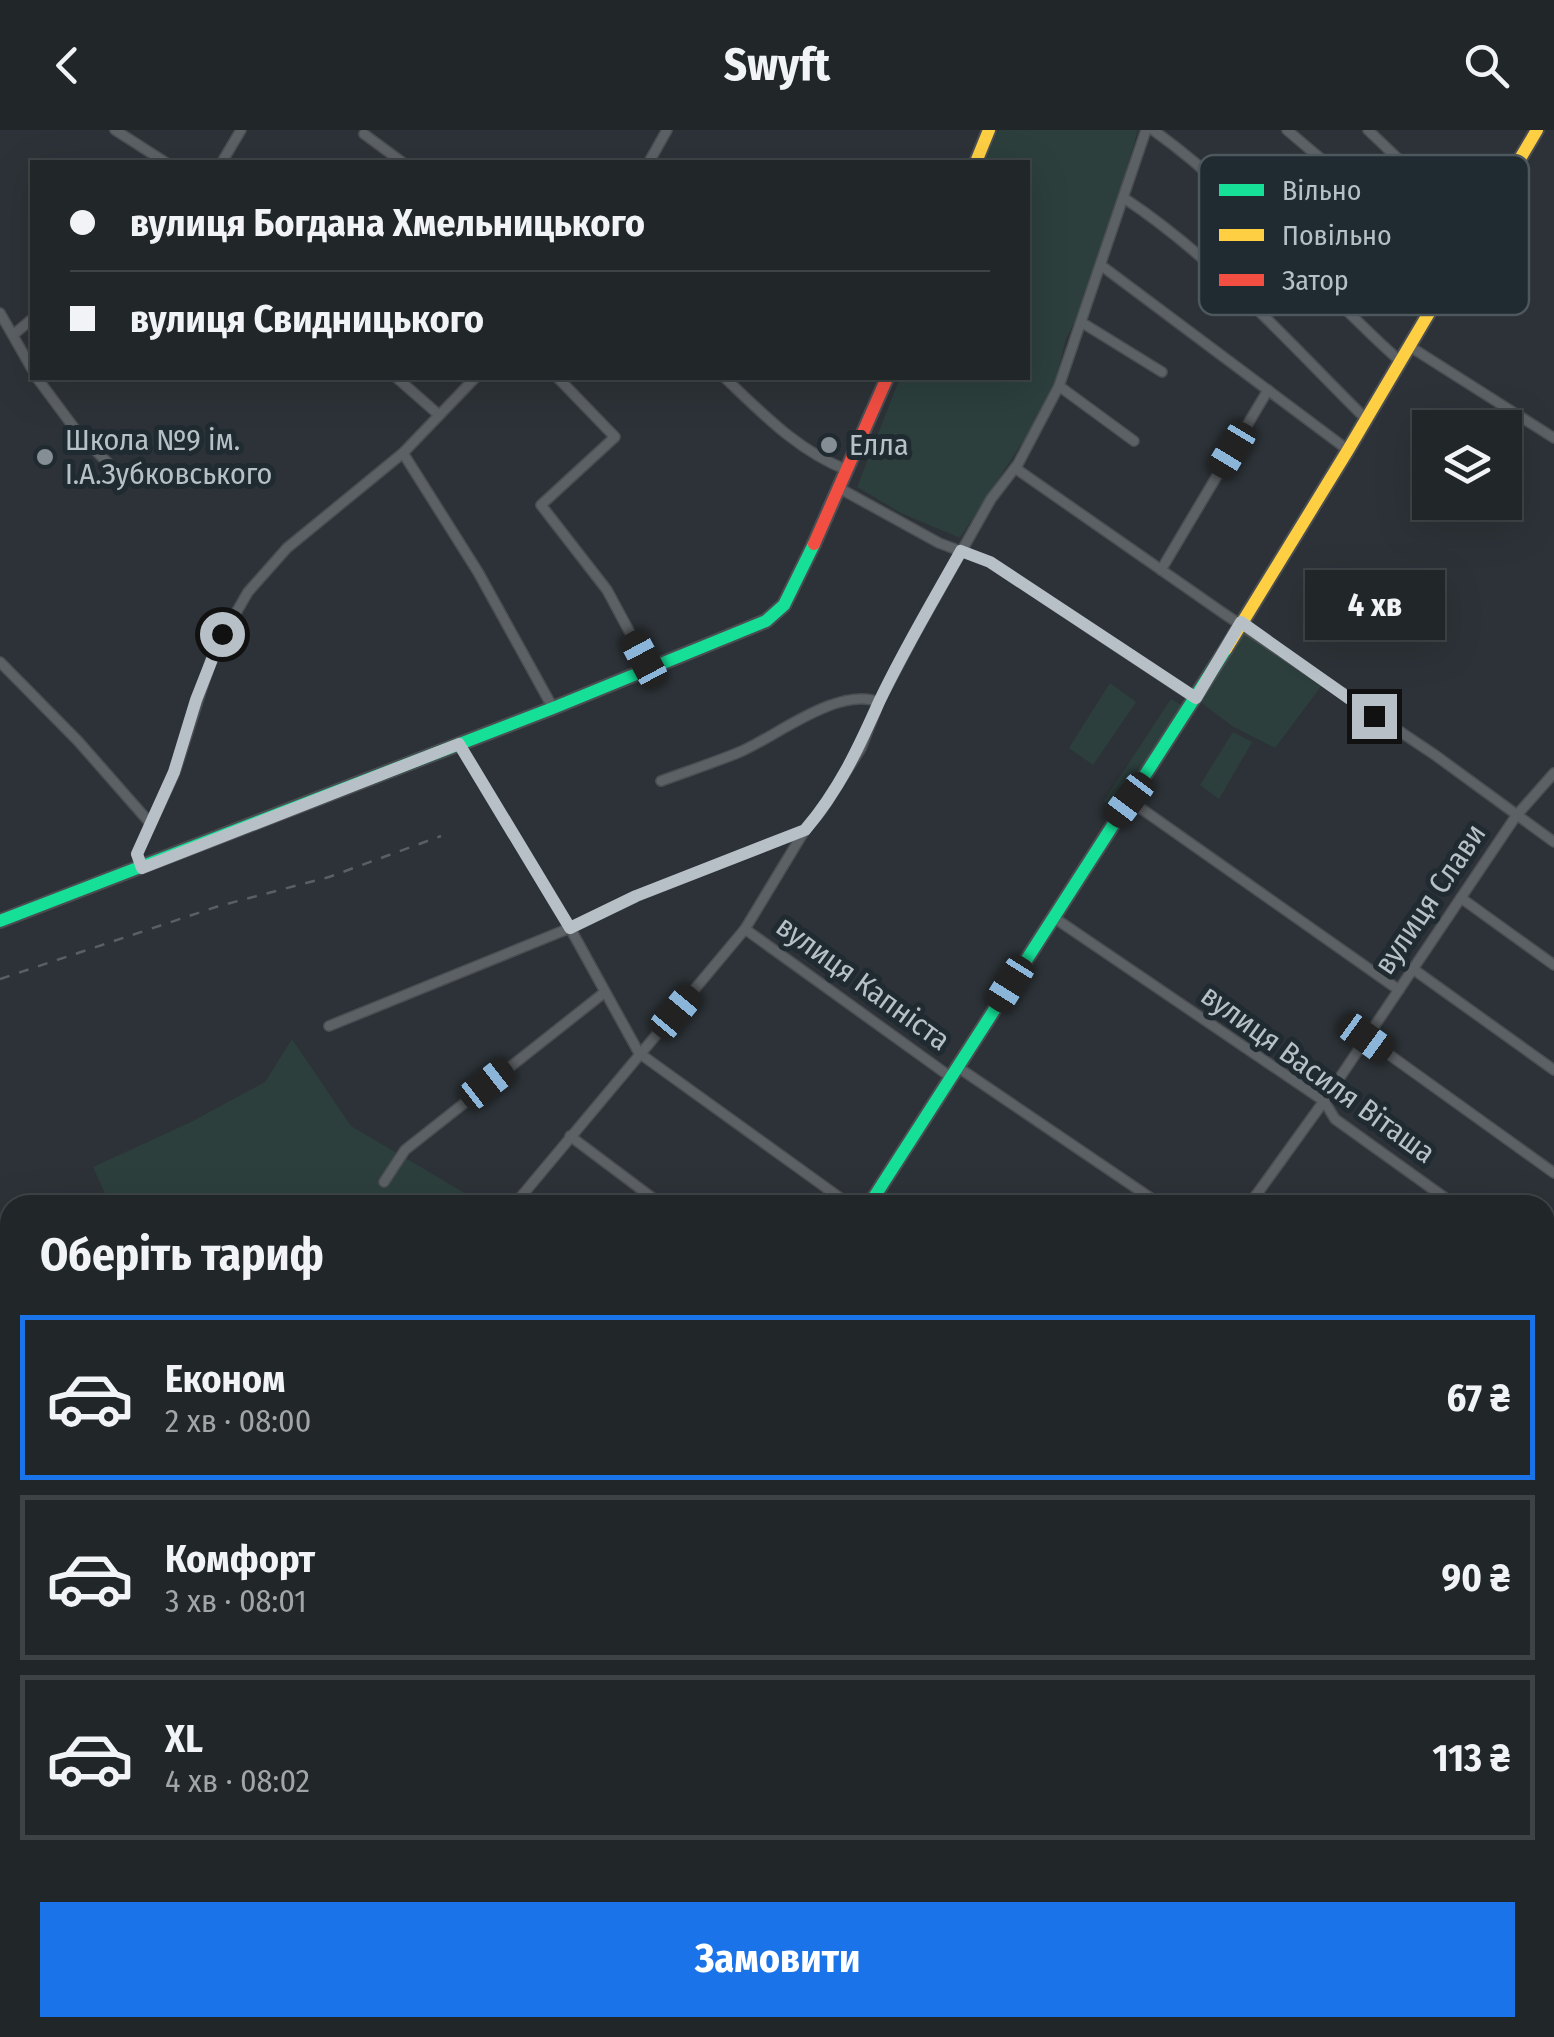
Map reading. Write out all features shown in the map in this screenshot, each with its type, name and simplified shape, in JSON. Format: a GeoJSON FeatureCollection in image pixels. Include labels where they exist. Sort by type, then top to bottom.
{"type":"FeatureCollection","features":[{"type":"Feature","properties":{"kind":"street"},"geometry":{"type":"LineString","coordinates":[[115,130],[162,160]]}},
{"type":"Feature","properties":{"kind":"street"},"geometry":{"type":"LineString","coordinates":[[223,160],[241,130]]}},
{"type":"Feature","properties":{"kind":"street"},"geometry":{"type":"LineString","coordinates":[[650,160],[666,130]]}},
{"type":"Feature","properties":{"kind":"street"},"geometry":{"type":"LineString","coordinates":[[977,160],[989,130]]}},
{"type":"Feature","properties":{"kind":"street"},"geometry":{"type":"LineString","coordinates":[[522,1195],[745,929],[861,748],[879,702],[961,551],[1015,468],[1059,386],[1070,344],[1102,266],[1149,130],[1199,168]]}},
{"type":"Feature","properties":{"kind":"street"},"geometry":{"type":"LineString","coordinates":[[1287,130],[1316,155]]}},
{"type":"Feature","properties":{"kind":"street"},"geometry":{"type":"LineString","coordinates":[[1368,130],[1394,155]]}},
{"type":"Feature","properties":{"kind":"street"},"geometry":{"type":"LineString","coordinates":[[1522,155],[1536,131]]}},
{"type":"Feature","properties":{"kind":"street"},"geometry":{"type":"LineString","coordinates":[[364,134],[399,160]]}},
{"type":"Feature","properties":{"kind":"street"},"geometry":{"type":"LineString","coordinates":[[1124,198],[1168,227],[1199,254]]}},
{"type":"Feature","properties":{"kind":"street"},"geometry":{"type":"LineString","coordinates":[[1102,266],[1348,450]]}},
{"type":"Feature","properties":{"kind":"street"},"geometry":{"type":"LineString","coordinates":[[0,313],[30,365]]}},
{"type":"Feature","properties":{"kind":"street"},"geometry":{"type":"LineString","coordinates":[[1263,315],[1366,418]]}},
{"type":"Feature","properties":{"kind":"street"},"geometry":{"type":"LineString","coordinates":[[1352,315],[1400,361]]}},
{"type":"Feature","properties":{"kind":"street"},"geometry":{"type":"LineString","coordinates":[[876,1195],[1156,754],[1196,698],[1238,621],[1429,315]]}},
{"type":"Feature","properties":{"kind":"street"},"geometry":{"type":"LineString","coordinates":[[13,335],[30,321]]}},
{"type":"Feature","properties":{"kind":"street"},"geometry":{"type":"LineString","coordinates":[[1081,322],[1162,372]]}},
{"type":"Feature","properties":{"kind":"street"},"geometry":{"type":"LineString","coordinates":[[1410,346],[1554,438]]}},
{"type":"Feature","properties":{"kind":"street"},"geometry":{"type":"LineString","coordinates":[[39,380],[78,432],[111,466]]}},
{"type":"Feature","properties":{"kind":"street"},"geometry":{"type":"LineString","coordinates":[[399,380],[439,416]]}},
{"type":"Feature","properties":{"kind":"street"},"geometry":{"type":"LineString","coordinates":[[142,868],[137,854],[174,772],[214,651],[248,592],[287,548],[403,453],[474,380]]}},
{"type":"Feature","properties":{"kind":"street"},"geometry":{"type":"LineString","coordinates":[[560,380],[615,437],[540,504],[607,590],[650,670]]}},
{"type":"Feature","properties":{"kind":"street"},"geometry":{"type":"LineString","coordinates":[[727,380],[777,427],[814,454],[847,470]]}},
{"type":"Feature","properties":{"kind":"street"},"geometry":{"type":"LineString","coordinates":[[0,921],[554,708],[776,614],[796,585],[887,380]]}},
{"type":"Feature","properties":{"kind":"street"},"geometry":{"type":"LineString","coordinates":[[1059,386],[1134,441]]}},
{"type":"Feature","properties":{"kind":"street"},"geometry":{"type":"LineString","coordinates":[[1161,570],[1268,390]]}},
{"type":"Feature","properties":{"kind":"street"},"geometry":{"type":"LineString","coordinates":[[403,453],[478,572],[554,708]]}},
{"type":"Feature","properties":{"kind":"street"},"geometry":{"type":"LineString","coordinates":[[1015,468],[1434,755],[1554,842]]}},
{"type":"Feature","properties":{"kind":"street"},"geometry":{"type":"LineString","coordinates":[[839,488],[990,562],[1196,698]]}},
{"type":"Feature","properties":{"kind":"street"},"geometry":{"type":"LineString","coordinates":[[0,662],[78,741],[150,823]]}},
{"type":"Feature","properties":{"kind":"street"},"geometry":{"type":"LineString","coordinates":[[662,782],[745,750],[821,708],[862,699],[879,702]]}},
{"type":"Feature","properties":{"kind":"street"},"geometry":{"type":"LineString","coordinates":[[459,744],[570,928],[639,1053],[836,1195]]}},
{"type":"Feature","properties":{"kind":"street","name":"вулиця Слави"},"geometry":{"type":"LineString","coordinates":[[1256,1195],[1516,816],[1554,773]]}},
{"type":"Feature","properties":{"kind":"street"},"geometry":{"type":"LineString","coordinates":[[1129,800],[1399,990]]}},
{"type":"Feature","properties":{"kind":"street"},"geometry":{"type":"LineString","coordinates":[[328,1026],[570,928],[636,896],[805,830]]}},
{"type":"Feature","properties":{"kind":"street"},"geometry":{"type":"LineString","coordinates":[[1461,898],[1554,964]]}},
{"type":"Feature","properties":{"kind":"street","name":"вулиця Василя Віташа"},"geometry":{"type":"LineString","coordinates":[[1052,917],[1324,1101],[1335,1119],[1441,1195]]}},
{"type":"Feature","properties":{"kind":"street","name":"вулиця Капніста"},"geometry":{"type":"LineString","coordinates":[[745,929],[955,1073],[1145,1195]]}},
{"type":"Feature","properties":{"kind":"street"},"geometry":{"type":"LineString","coordinates":[[1413,969],[1554,1070]]}},
{"type":"Feature","properties":{"kind":"street"},"geometry":{"type":"LineString","coordinates":[[384,1182],[406,1150],[605,992]]}},
{"type":"Feature","properties":{"kind":"street"},"geometry":{"type":"LineString","coordinates":[[1366,1038],[1554,1173]]}},
{"type":"Feature","properties":{"kind":"street"},"geometry":{"type":"LineString","coordinates":[[570,1136],[649,1195]]}},
{"type":"Feature","properties":{"kind":"green space"},"geometry":{"type":"Polygon","coordinates":[[[998,130],[1138,130],[1118,199],[1066,339],[1055,382],[1035,423],[960,538],[901,513],[857,487],[899,380],[1030,380],[1030,160],[986,160],[998,130]]]}},
{"type":"Feature","properties":{"kind":"green space"},"geometry":{"type":"Polygon","coordinates":[[[1241,623],[1325,681],[1275,748],[1232,726],[1195,698],[1241,623]]]}},
{"type":"Feature","properties":{"kind":"green space"},"geometry":{"type":"Polygon","coordinates":[[[1110,683],[1136,702],[1093,765],[1069,748],[1110,683]]]}},
{"type":"Feature","properties":{"kind":"green space"},"geometry":{"type":"Polygon","coordinates":[[[1171,699],[1181,705],[1115,808],[1104,801],[1171,699]]]}},
{"type":"Feature","properties":{"kind":"green space"},"geometry":{"type":"Polygon","coordinates":[[[1233,732],[1252,742],[1219,799],[1200,785],[1233,732]]]}},
{"type":"Feature","properties":{"kind":"green space"},"geometry":{"type":"Polygon","coordinates":[[[292,1039],[351,1126],[468,1195],[106,1195],[93,1167],[191,1122],[265,1082],[292,1039]]]}},
{"type":"Feature","properties":{"kind":"railway"},"geometry":{"type":"LineString","coordinates":[[0,979],[219,906],[329,877],[441,836]]}},
{"type":"Feature","properties":{"kind":"traffic: fast"},"geometry":{"type":"LineString","coordinates":[[0,921],[553,708],[766,621],[784,605],[814,544]]}},
{"type":"Feature","properties":{"kind":"traffic: fast"},"geometry":{"type":"LineString","coordinates":[[875,1195],[1226,649]]}},
{"type":"Feature","properties":{"kind":"traffic: slow"},"geometry":{"type":"LineString","coordinates":[[977,160],[989,130]]}},
{"type":"Feature","properties":{"kind":"traffic: slow"},"geometry":{"type":"LineString","coordinates":[[1522,155],[1537,130]]}},
{"type":"Feature","properties":{"kind":"traffic: slow"},"geometry":{"type":"LineString","coordinates":[[1226,649],[1428,315]]}},
{"type":"Feature","properties":{"kind":"traffic: jam"},"geometry":{"type":"LineString","coordinates":[[814,544],[886,380]]}},
{"type":"Feature","properties":{"kind":"place","name":"Елла"},"geometry":{"type":"Point","coordinates":[829,445]}},
{"type":"Feature","properties":{"kind":"place","name":"Школа №9 ім. І.А.Зубковського"},"geometry":{"type":"Point","coordinates":[45,457]}},
{"type":"Feature","properties":{"kind":"route"},"geometry":{"type":"LineString","coordinates":[[222,634],[174,772],[137,854],[142,868],[459,744],[570,928],[636,896],[805,830],[861,748],[879,702],[961,551],[990,562],[1196,698],[1241,622],[1374,716]]}}]}
